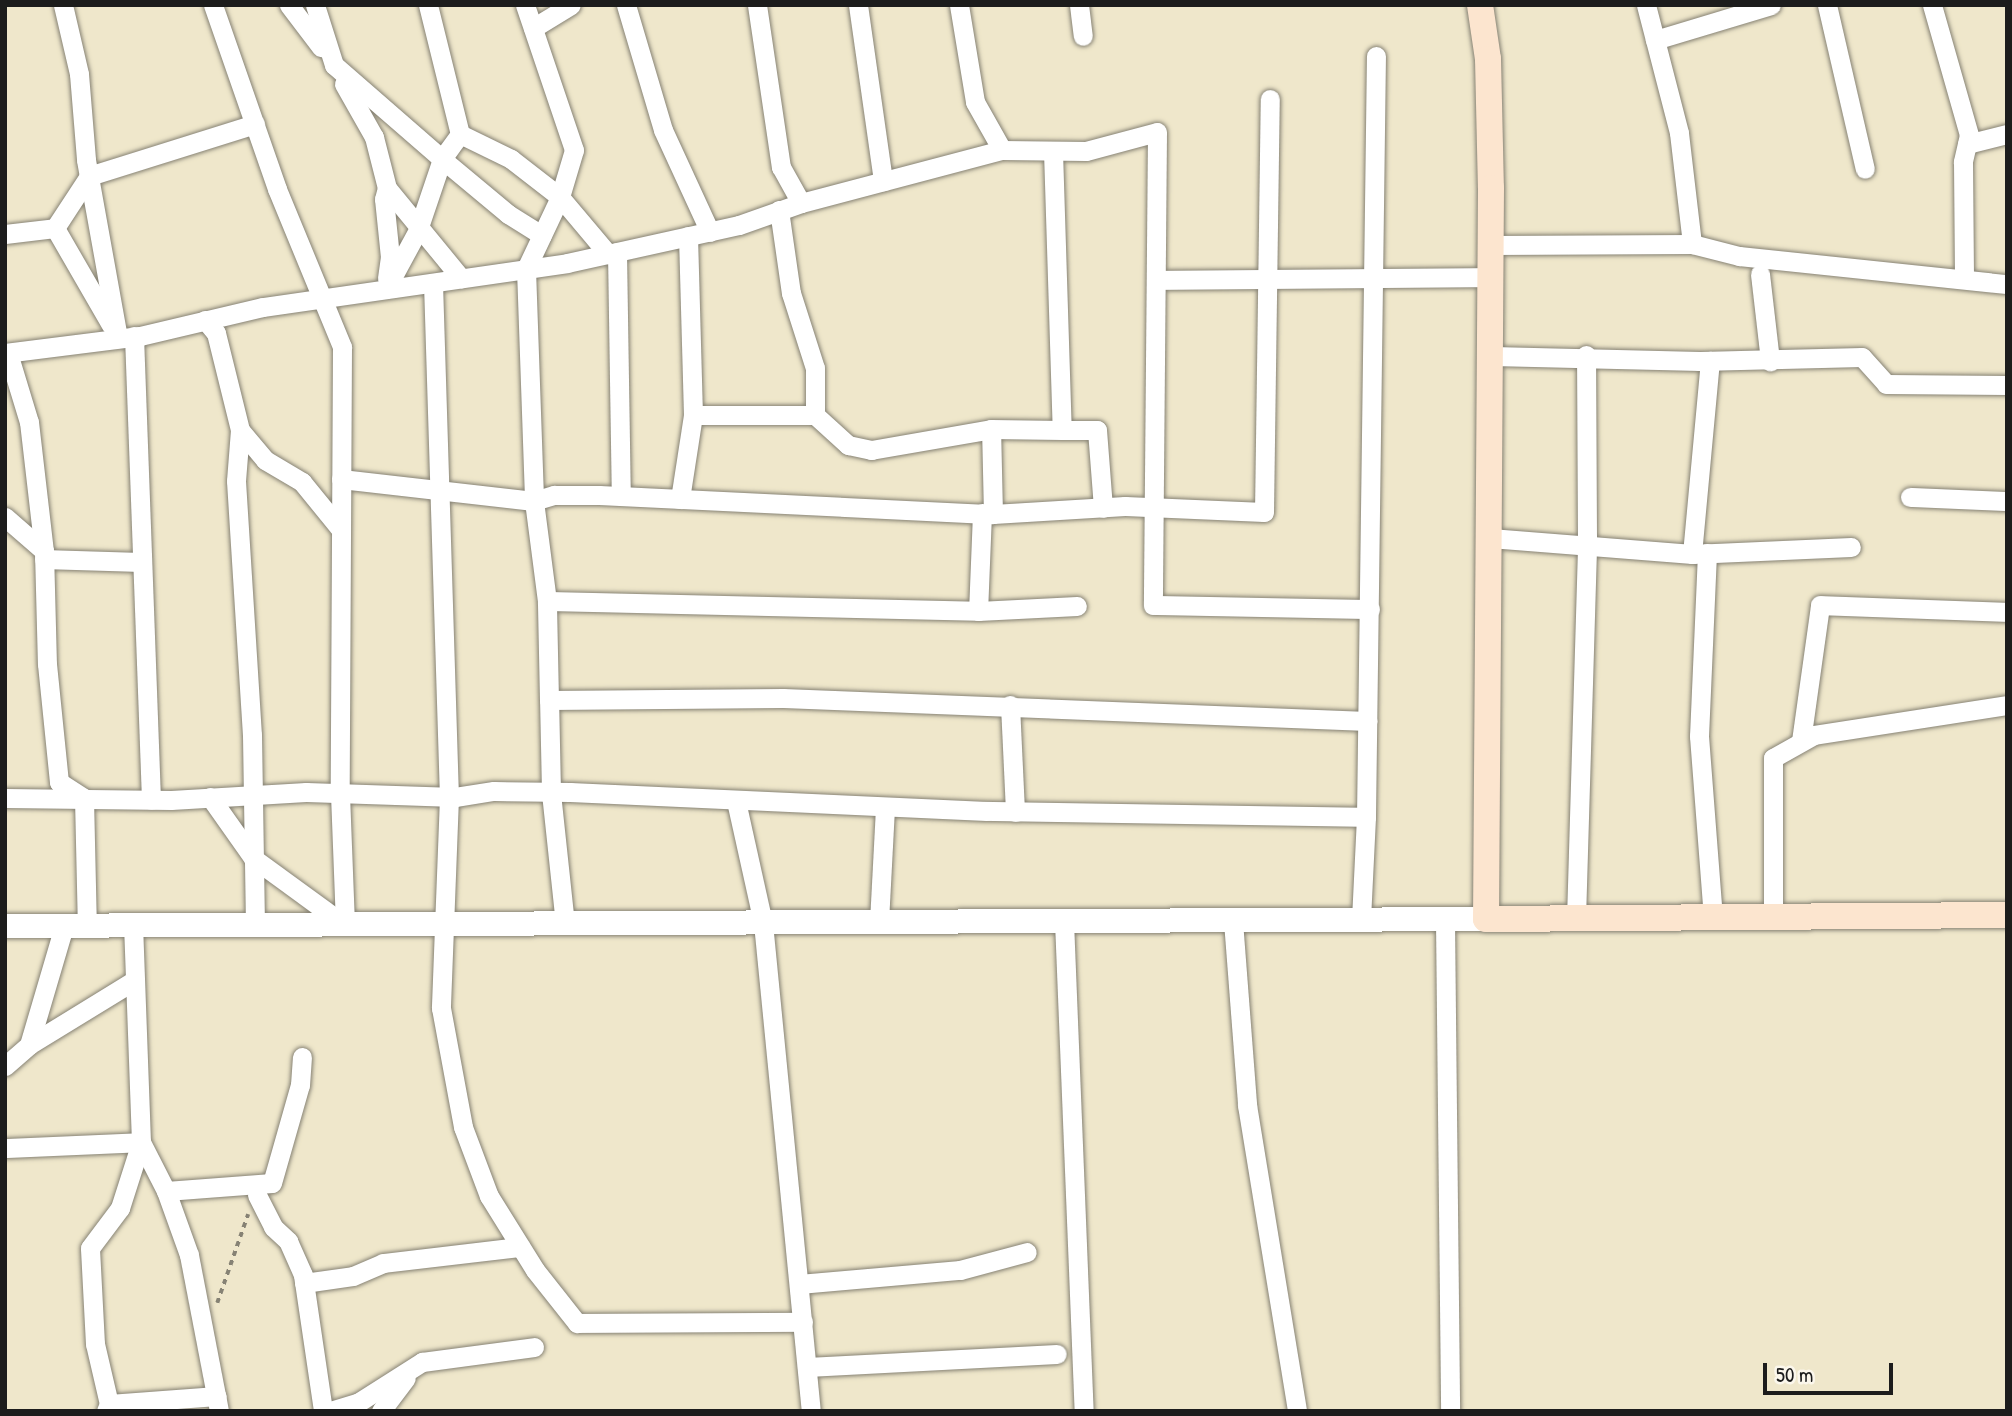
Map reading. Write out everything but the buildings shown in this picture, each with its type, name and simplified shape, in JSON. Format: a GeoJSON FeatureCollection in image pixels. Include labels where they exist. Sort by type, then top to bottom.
{"type":"FeatureCollection","features":[{"type":"Feature","properties":{"kind":"main road"},"geometry":{"type":"LineString","coordinates":[[1480,5],[1488,60],[1492,356],[1486,919],[2007,915]]}},
{"type":"Feature","properties":{"kind":"street"},"geometry":{"type":"LineString","coordinates":[[62,5],[79,74],[89,176],[126,337],[151,800]]}},
{"type":"Feature","properties":{"kind":"street"},"geometry":{"type":"LineString","coordinates":[[213,5],[321,299],[342,347],[340,794],[345,925]]}},
{"type":"Feature","properties":{"kind":"street"},"geometry":{"type":"LineString","coordinates":[[289,5],[334,65],[374,137],[387,188],[418,230],[461,278]]}},
{"type":"Feature","properties":{"kind":"street"},"geometry":{"type":"LineString","coordinates":[[315,5],[334,65],[508,214],[542,235]]}},
{"type":"Feature","properties":{"kind":"street"},"geometry":{"type":"LineString","coordinates":[[386,289],[418,230],[442,159],[460,134],[428,5]]}},
{"type":"Feature","properties":{"kind":"street"},"geometry":{"type":"LineString","coordinates":[[525,5],[573,150],[560,197],[526,269],[534,501],[547,601],[551,792],[565,923]]}},
{"type":"Feature","properties":{"kind":"street"},"geometry":{"type":"LineString","coordinates":[[533,28],[571,5]]}},
{"type":"Feature","properties":{"kind":"street"},"geometry":{"type":"LineString","coordinates":[[626,5],[663,130],[710,232]]}},
{"type":"Feature","properties":{"kind":"street"},"geometry":{"type":"LineString","coordinates":[[757,5],[781,167],[800,203]]}},
{"type":"Feature","properties":{"kind":"street"},"geometry":{"type":"LineString","coordinates":[[858,5],[883,181]]}},
{"type":"Feature","properties":{"kind":"street"},"geometry":{"type":"LineString","coordinates":[[959,5],[975,102],[1002,150]]}},
{"type":"Feature","properties":{"kind":"street"},"geometry":{"type":"LineString","coordinates":[[1079,5],[1083,36]]}},
{"type":"Feature","properties":{"kind":"street"},"geometry":{"type":"LineString","coordinates":[[1646,5],[1679,133],[1692,244]]}},
{"type":"Feature","properties":{"kind":"street"},"geometry":{"type":"LineString","coordinates":[[1656,40],[1771,5]]}},
{"type":"Feature","properties":{"kind":"street"},"geometry":{"type":"LineString","coordinates":[[1827,5],[1866,169]]}},
{"type":"Feature","properties":{"kind":"street"},"geometry":{"type":"LineString","coordinates":[[1932,5],[1969,135],[1964,277]]}},
{"type":"Feature","properties":{"kind":"street"},"geometry":{"type":"LineString","coordinates":[[1361,920],[1368,721],[1377,57]]}},
{"type":"Feature","properties":{"kind":"street"},"geometry":{"type":"LineString","coordinates":[[341,479],[534,501],[554,495],[621,496],[988,513],[1103,508],[1264,512],[1270,99]]}},
{"type":"Feature","properties":{"kind":"street"},"geometry":{"type":"LineString","coordinates":[[5,234],[55,228],[89,176],[255,124]]}},
{"type":"Feature","properties":{"kind":"street"},"geometry":{"type":"LineString","coordinates":[[84,798],[59,782],[47,664],[44,555],[29,422],[6,353],[126,337],[321,299],[526,269],[612,253],[710,232],[800,203],[1002,150],[1086,151],[1157,132],[1153,606],[1370,609]]}},
{"type":"Feature","properties":{"kind":"street"},"geometry":{"type":"LineString","coordinates":[[460,134],[511,159],[560,197],[612,253],[621,496]]}},
{"type":"Feature","properties":{"kind":"street"},"geometry":{"type":"LineString","coordinates":[[1967,144],[2007,134]]}},
{"type":"Feature","properties":{"kind":"street"},"geometry":{"type":"LineString","coordinates":[[1053,151],[1062,430]]}},
{"type":"Feature","properties":{"kind":"street"},"geometry":{"type":"LineString","coordinates":[[386,289],[390,257],[384,199],[387,188]]}},
{"type":"Feature","properties":{"kind":"street"},"geometry":{"type":"LineString","coordinates":[[779,211],[791,293],[815,368],[815,415]]}},
{"type":"Feature","properties":{"kind":"street"},"geometry":{"type":"LineString","coordinates":[[55,228],[126,337]]}},
{"type":"Feature","properties":{"kind":"street"},"geometry":{"type":"LineString","coordinates":[[680,499],[693,415],[688,236]]}},
{"type":"Feature","properties":{"kind":"street"},"geometry":{"type":"LineString","coordinates":[[1491,245],[1692,244],[1739,256],[1964,277],[2007,284]]}},
{"type":"Feature","properties":{"kind":"street"},"geometry":{"type":"LineString","coordinates":[[1760,274],[1770,361]]}},
{"type":"Feature","properties":{"kind":"street"},"geometry":{"type":"LineString","coordinates":[[1156,280],[1491,277]]}},
{"type":"Feature","properties":{"kind":"street"},"geometry":{"type":"LineString","coordinates":[[433,282],[437,488],[449,797],[442,924],[441,1008],[463,1127],[489,1196],[520,1247],[577,1323],[803,1322]]}},
{"type":"Feature","properties":{"kind":"street"},"geometry":{"type":"LineString","coordinates":[[205,320],[216,332],[240,430],[236,481],[253,794],[255,925]]}},
{"type":"Feature","properties":{"kind":"street"},"geometry":{"type":"LineString","coordinates":[[1492,356],[1586,355],[1710,361],[1862,357],[1886,384],[2007,385]]}},
{"type":"Feature","properties":{"kind":"street"},"geometry":{"type":"LineString","coordinates":[[1576,919],[1587,545],[1586,355]]}},
{"type":"Feature","properties":{"kind":"street"},"geometry":{"type":"LineString","coordinates":[[1710,361],[1699,554],[1699,736],[1713,918]]}},
{"type":"Feature","properties":{"kind":"street"},"geometry":{"type":"LineString","coordinates":[[693,415],[815,415],[848,445],[871,450],[991,429],[1097,430],[1103,508]]}},
{"type":"Feature","properties":{"kind":"street"},"geometry":{"type":"LineString","coordinates":[[978,611],[988,513],[991,429]]}},
{"type":"Feature","properties":{"kind":"street"},"geometry":{"type":"LineString","coordinates":[[240,430],[265,460],[302,482],[341,530]]}},
{"type":"Feature","properties":{"kind":"street"},"geometry":{"type":"LineString","coordinates":[[1910,497],[2007,501]]}},
{"type":"Feature","properties":{"kind":"street"},"geometry":{"type":"LineString","coordinates":[[5,517],[44,555],[140,562]]}},
{"type":"Feature","properties":{"kind":"street"},"geometry":{"type":"LineString","coordinates":[[1490,538],[1699,554],[1851,547]]}},
{"type":"Feature","properties":{"kind":"street"},"geometry":{"type":"LineString","coordinates":[[547,601],[978,611],[1077,606]]}},
{"type":"Feature","properties":{"kind":"street"},"geometry":{"type":"LineString","coordinates":[[1801,741],[1820,605],[2007,612]]}},
{"type":"Feature","properties":{"kind":"street"},"geometry":{"type":"LineString","coordinates":[[549,700],[783,698],[1368,721]]}},
{"type":"Feature","properties":{"kind":"street"},"geometry":{"type":"LineString","coordinates":[[1010,705],[1015,812]]}},
{"type":"Feature","properties":{"kind":"street"},"geometry":{"type":"LineString","coordinates":[[1773,918],[1773,758],[1801,741],[1956,709],[2007,705]]}},
{"type":"Feature","properties":{"kind":"street"},"geometry":{"type":"LineString","coordinates":[[5,798],[151,800],[253,794],[449,797],[551,792],[1015,812],[1366,817]]}},
{"type":"Feature","properties":{"kind":"street"},"geometry":{"type":"LineString","coordinates":[[210,797],[253,858],[345,925]]}},
{"type":"Feature","properties":{"kind":"street"},"geometry":{"type":"LineString","coordinates":[[29,1045],[76,926],[84,798]]}},
{"type":"Feature","properties":{"kind":"street"},"geometry":{"type":"LineString","coordinates":[[736,801],[763,923],[811,1411]]}},
{"type":"Feature","properties":{"kind":"street"},"geometry":{"type":"LineString","coordinates":[[879,922],[885,808]]}},
{"type":"Feature","properties":{"kind":"street"},"geometry":{"type":"LineString","coordinates":[[5,926],[1486,919]]}},
{"type":"Feature","properties":{"kind":"street"},"geometry":{"type":"LineString","coordinates":[[1445,920],[1450,1411]]}},
{"type":"Feature","properties":{"kind":"street"},"geometry":{"type":"LineString","coordinates":[[1064,921],[1084,1411]]}},
{"type":"Feature","properties":{"kind":"street"},"geometry":{"type":"LineString","coordinates":[[1233,921],[1247,1105],[1297,1411]]}},
{"type":"Feature","properties":{"kind":"street"},"geometry":{"type":"LineString","coordinates":[[133,926],[141,1142],[120,1208],[90,1248],[95,1345],[108,1407],[218,1404],[189,1255],[166,1191],[141,1142]]}},
{"type":"Feature","properties":{"kind":"street"},"geometry":{"type":"LineString","coordinates":[[5,1066],[29,1045],[135,980]]}},
{"type":"Feature","properties":{"kind":"street"},"geometry":{"type":"LineString","coordinates":[[166,1191],[272,1183],[300,1085],[302,1057]]}},
{"type":"Feature","properties":{"kind":"street"},"geometry":{"type":"LineString","coordinates":[[5,1148],[141,1142]]}},
{"type":"Feature","properties":{"kind":"street"},"geometry":{"type":"LineString","coordinates":[[257,1195],[273,1227],[288,1241],[304,1283],[323,1411]]}},
{"type":"Feature","properties":{"kind":"street"},"geometry":{"type":"LineString","coordinates":[[304,1283],[353,1276],[383,1263],[520,1247]]}},
{"type":"Feature","properties":{"kind":"street"},"geometry":{"type":"LineString","coordinates":[[799,1284],[960,1270],[1027,1252]]}},
{"type":"Feature","properties":{"kind":"street"},"geometry":{"type":"LineString","coordinates":[[330,1411],[359,1402],[422,1362],[534,1347]]}},
{"type":"Feature","properties":{"kind":"street"},"geometry":{"type":"LineString","coordinates":[[807,1367],[1058,1354]]}},
{"type":"Feature","properties":{"kind":"street"},"geometry":{"type":"LineString","coordinates":[[381,1411],[422,1362]]}},
{"type":"Feature","properties":{"kind":"path"},"geometry":{"type":"LineString","coordinates":[[200,1310],[218,1302],[257,1195]]}}]}
